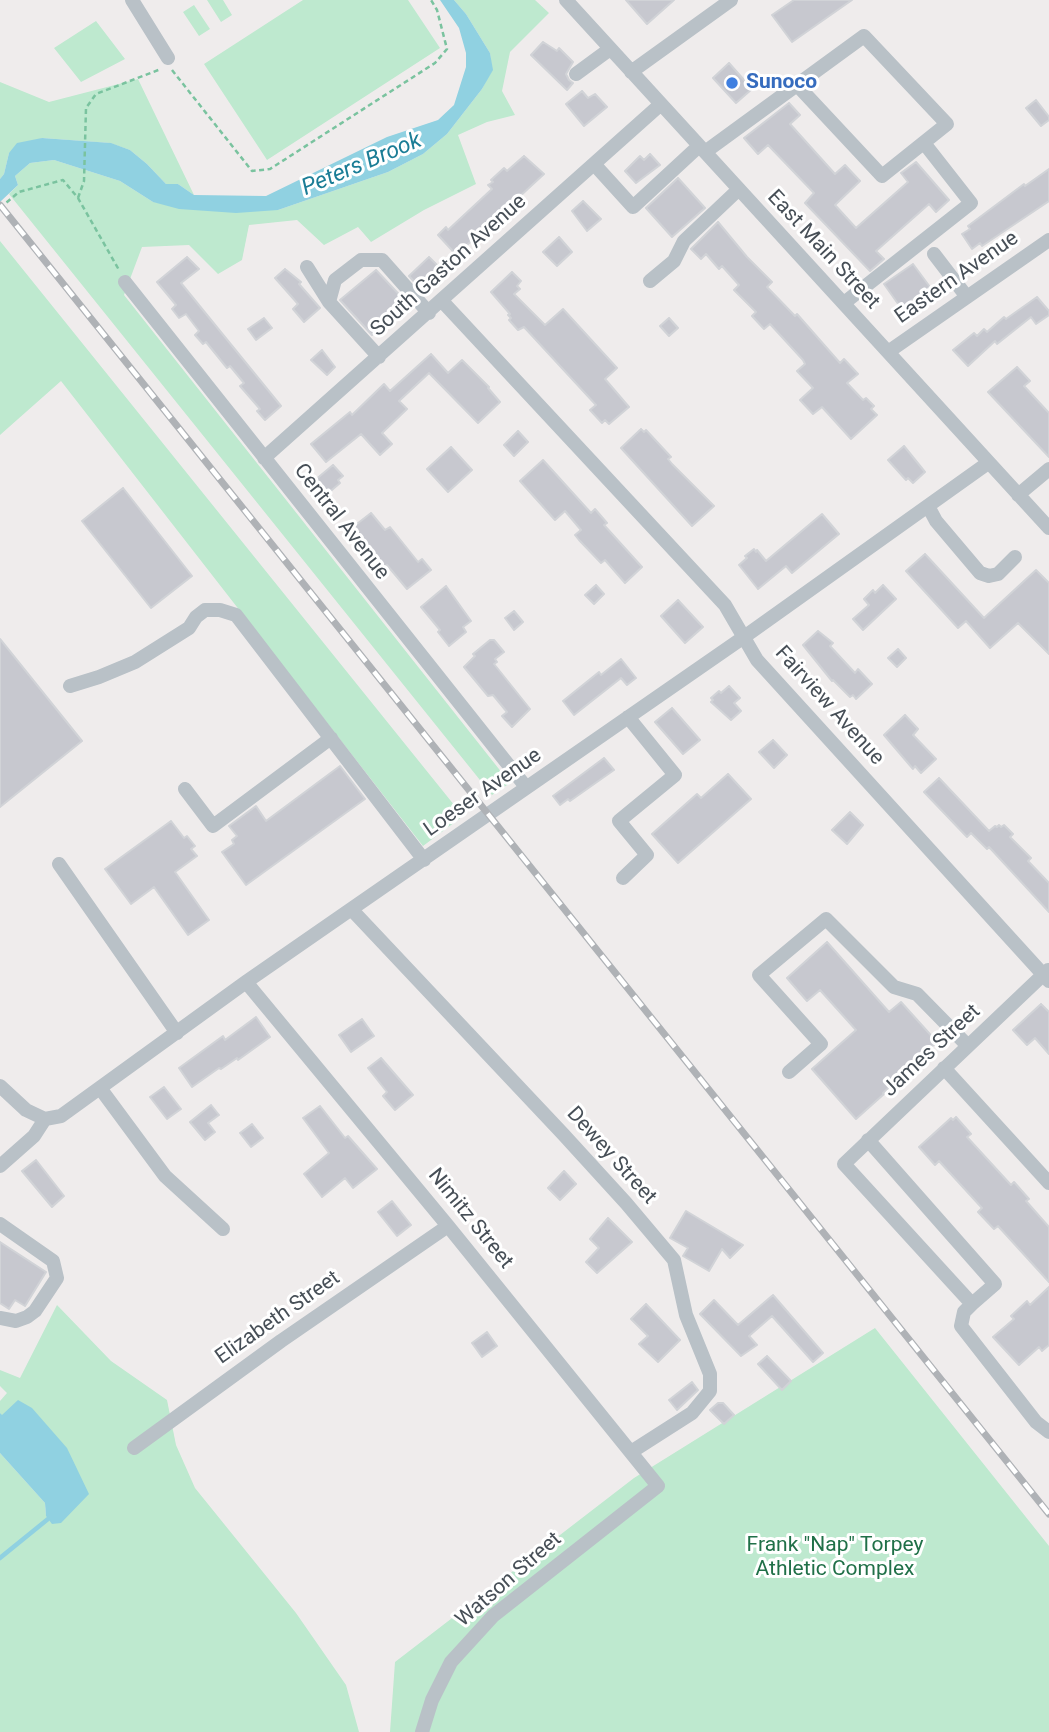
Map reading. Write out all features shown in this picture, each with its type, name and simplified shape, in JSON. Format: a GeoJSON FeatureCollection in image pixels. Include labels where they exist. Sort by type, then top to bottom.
{"type":"FeatureCollection","features":[{"type":"Feature","properties":{"kind":"street"},"geometry":{"type":"LineString","coordinates":[[132,0],[167,58]]}},
{"type":"Feature","properties":{"kind":"street","name":"East Main Street"},"geometry":{"type":"LineString","coordinates":[[566,0],[1049,528]]}},
{"type":"Feature","properties":{"kind":"street"},"geometry":{"type":"LineString","coordinates":[[631,72],[732,0]]}},
{"type":"Feature","properties":{"kind":"street"},"geometry":{"type":"LineString","coordinates":[[594,164],[634,207],[702,149],[864,36],[947,124],[882,176],[797,85]]}},
{"type":"Feature","properties":{"kind":"street"},"geometry":{"type":"LineString","coordinates":[[576,74],[610,49]]}},
{"type":"Feature","properties":{"kind":"street","name":"South Gaston Avenue"},"geometry":{"type":"LineString","coordinates":[[264,458],[661,104]]}},
{"type":"Feature","properties":{"kind":"street"},"geometry":{"type":"LineString","coordinates":[[844,303],[971,203],[924,143]]}},
{"type":"Feature","properties":{"kind":"street"},"geometry":{"type":"LineString","coordinates":[[650,281],[674,261],[684,241],[739,189]]}},
{"type":"Feature","properties":{"kind":"street","name":"Eastern Avenue"},"geometry":{"type":"LineString","coordinates":[[888,352],[1049,240]]}},
{"type":"Feature","properties":{"kind":"street"},"geometry":{"type":"LineString","coordinates":[[934,254],[967,297]]}},
{"type":"Feature","properties":{"kind":"street"},"geometry":{"type":"LineString","coordinates":[[329,302],[335,280],[361,260],[382,260],[429,313]]}},
{"type":"Feature","properties":{"kind":"street"},"geometry":{"type":"LineString","coordinates":[[307,267],[329,302],[379,357]]}},
{"type":"Feature","properties":{"kind":"street","name":"Central Avenue"},"geometry":{"type":"LineString","coordinates":[[125,282],[526,787]]}},
{"type":"Feature","properties":{"kind":"street","name":"Fairview Avenue"},"geometry":{"type":"LineString","coordinates":[[442,301],[725,605],[757,660],[1047,975]]}},
{"type":"Feature","properties":{"kind":"street","name":"Loeser Avenue"},"geometry":{"type":"LineString","coordinates":[[45,1119],[61,1116],[246,982],[744,637],[988,463]]}},
{"type":"Feature","properties":{"kind":"street"},"geometry":{"type":"LineString","coordinates":[[1018,495],[1049,468]]}},
{"type":"Feature","properties":{"kind":"street"},"geometry":{"type":"LineString","coordinates":[[928,506],[936,521],[981,573],[989,576],[998,574],[1015,557]]}},
{"type":"Feature","properties":{"kind":"street"},"geometry":{"type":"LineString","coordinates":[[70,686],[135,662],[189,628],[205,610],[220,610],[236,615],[424,860]]}},
{"type":"Feature","properties":{"kind":"street"},"geometry":{"type":"LineString","coordinates":[[623,878],[648,855],[619,821],[675,775],[628,717]]}},
{"type":"Feature","properties":{"kind":"street"},"geometry":{"type":"LineString","coordinates":[[185,789],[213,826],[331,738]]}},
{"type":"Feature","properties":{"kind":"street"},"geometry":{"type":"LineString","coordinates":[[60,864],[177,1033]]}},
{"type":"Feature","properties":{"kind":"street","name":"Dewey Street"},"geometry":{"type":"LineString","coordinates":[[352,910],[572,1144],[674,1259],[686,1315],[710,1374],[710,1391],[692,1413],[631,1452]]}},
{"type":"Feature","properties":{"kind":"street"},"geometry":{"type":"LineString","coordinates":[[789,1072],[821,1044],[759,975],[826,919],[894,987],[917,995],[968,1046]]}},
{"type":"Feature","properties":{"kind":"street","name":"James Street"},"geometry":{"type":"LineString","coordinates":[[972,1304],[844,1164],[944,1068],[1047,975]]}},
{"type":"Feature","properties":{"kind":"street","name":"Nimitz Street"},"geometry":{"type":"LineString","coordinates":[[246,982],[658,1486]]}},
{"type":"Feature","properties":{"kind":"street"},"geometry":{"type":"LineString","coordinates":[[944,1068],[1049,1184]]}},
{"type":"Feature","properties":{"kind":"street"},"geometry":{"type":"LineString","coordinates":[[0,1166],[34,1136],[45,1119],[26,1110],[1,1086]]}},
{"type":"Feature","properties":{"kind":"street"},"geometry":{"type":"LineString","coordinates":[[100,1088],[165,1176],[223,1229]]}},
{"type":"Feature","properties":{"kind":"street"},"geometry":{"type":"LineString","coordinates":[[868,1140],[995,1284],[964,1312],[961,1326],[1036,1422],[1049,1432]]}},
{"type":"Feature","properties":{"kind":"street"},"geometry":{"type":"LineString","coordinates":[[0,1224],[53,1261],[57,1278],[35,1311],[27,1317],[16,1321],[0,1318]]}},
{"type":"Feature","properties":{"kind":"street","name":"Elizabeth Street"},"geometry":{"type":"LineString","coordinates":[[134,1448],[281,1341],[448,1226]]}},
{"type":"Feature","properties":{"kind":"street","name":"Watson Street"},"geometry":{"type":"LineString","coordinates":[[422,1732],[432,1700],[451,1662],[493,1616],[658,1486]]}},
{"type":"Feature","properties":{"kind":"path"},"geometry":{"type":"LineString","coordinates":[[78,198],[84,181],[86,108],[96,94],[169,66],[252,171],[270,169],[435,63],[446,49],[437,10],[431,0]]}},
{"type":"Feature","properties":{"kind":"path"},"geometry":{"type":"LineString","coordinates":[[0,208],[19,192],[63,180],[78,198],[125,282]]}},
{"type":"Feature","properties":{"kind":"green space"},"geometry":{"type":"Polygon","coordinates":[[[207,0],[223,0],[232,15],[221,22],[207,0]]]}},
{"type":"Feature","properties":{"kind":"green space"},"geometry":{"type":"Polygon","coordinates":[[[303,0],[408,0],[440,48],[267,160],[204,64],[303,0]]]}},
{"type":"Feature","properties":{"kind":"green space"},"geometry":{"type":"Polygon","coordinates":[[[454,0],[535,0],[549,13],[510,52],[502,91],[515,115],[487,122],[458,135],[476,184],[424,210],[371,242],[358,227],[324,245],[297,220],[249,225],[242,260],[218,274],[189,245],[142,247],[124,295],[510,783],[492,795],[9,194],[18,185],[15,176],[30,163],[54,160],[120,181],[153,202],[278,210],[388,172],[423,154],[447,134],[482,89],[492,70],[490,53],[454,0]]]}},
{"type":"Feature","properties":{"kind":"green space"},"geometry":{"type":"Polygon","coordinates":[[[194,5],[210,29],[199,36],[183,12],[194,5]]]}},
{"type":"Feature","properties":{"kind":"green space"},"geometry":{"type":"Polygon","coordinates":[[[96,21],[125,59],[81,82],[54,48],[96,21]]]}},
{"type":"Feature","properties":{"kind":"green space"},"geometry":{"type":"Polygon","coordinates":[[[138,79],[194,195],[178,184],[166,184],[130,150],[110,143],[42,138],[9,153],[4,174],[0,179],[0,82],[49,102],[138,79]]]}},
{"type":"Feature","properties":{"kind":"green space"},"geometry":{"type":"Polygon","coordinates":[[[0,241],[463,816],[423,846],[61,381],[0,435],[0,241]]]}},
{"type":"Feature","properties":{"kind":"green space"},"geometry":{"type":"Polygon","coordinates":[[[57,1305],[111,1361],[167,1400],[176,1445],[195,1488],[296,1613],[346,1685],[359,1732],[0,1732],[0,1453],[45,1503],[46,1516],[61,1522],[0,1413],[0,1401],[7,1393],[0,1386],[0,1370],[20,1378],[57,1305]]]}},
{"type":"Feature","properties":{"kind":"green space","name":"Frank \"Nap\" Torpey Athletic Complex"},"geometry":{"type":"Polygon","coordinates":[[[875,1328],[1049,1546],[1049,1732],[390,1732],[395,1662],[634,1478],[875,1328]]]}},
{"type":"Feature","properties":{"kind":"water","name":"Peters Brook"},"geometry":{"type":"Polygon","coordinates":[[[440,0],[454,0],[466,14],[490,53],[493,70],[482,89],[447,134],[423,154],[388,172],[278,210],[236,213],[179,209],[153,202],[120,181],[54,160],[30,163],[15,176],[18,185],[0,202],[0,179],[4,174],[9,153],[17,143],[42,138],[111,143],[130,150],[166,184],[178,184],[194,195],[266,196],[387,137],[438,120],[454,105],[466,67],[466,53],[459,28],[440,0]]]}},
{"type":"Feature","properties":{"kind":"water"},"geometry":{"type":"Polygon","coordinates":[[[18,1400],[32,1408],[67,1448],[89,1494],[61,1523],[52,1524],[46,1516],[45,1503],[0,1453],[0,1413],[2,1415],[18,1400]]]}},
{"type":"Feature","properties":{"kind":"building"},"geometry":{"type":"Polygon","coordinates":[[[626,0],[674,0],[647,24],[626,0]]]}},
{"type":"Feature","properties":{"kind":"building"},"geometry":{"type":"Polygon","coordinates":[[[794,0],[852,0],[792,42],[772,15],[794,0]]]}},
{"type":"Feature","properties":{"kind":"building"},"geometry":{"type":"Polygon","coordinates":[[[543,42],[557,51],[559,48],[573,62],[566,74],[573,83],[567,90],[531,55],[543,42]]]}},
{"type":"Feature","properties":{"kind":"building","name":"Sunoco"},"geometry":{"type":"Polygon","coordinates":[[[729,63],[752,89],[736,103],[713,78],[729,63]]]}},
{"type":"Feature","properties":{"kind":"building"},"geometry":{"type":"Polygon","coordinates":[[[582,91],[588,98],[595,94],[607,107],[584,126],[566,104],[582,91]]]}},
{"type":"Feature","properties":{"kind":"building"},"geometry":{"type":"Polygon","coordinates":[[[1036,100],[1049,117],[1041,126],[1026,108],[1036,100]]]}},
{"type":"Feature","properties":{"kind":"building"},"geometry":{"type":"Polygon","coordinates":[[[789,103],[800,115],[790,124],[835,174],[845,165],[860,181],[835,205],[856,228],[908,182],[901,173],[916,162],[949,200],[936,212],[929,204],[876,251],[884,259],[870,271],[805,203],[814,193],[768,145],[758,154],[744,138],[789,103]]]}},
{"type":"Feature","properties":{"kind":"building"},"geometry":{"type":"Polygon","coordinates":[[[650,154],[660,165],[636,183],[625,171],[640,156],[644,160],[650,154]]]}},
{"type":"Feature","properties":{"kind":"building"},"geometry":{"type":"Polygon","coordinates":[[[524,156],[544,174],[466,246],[469,254],[461,260],[438,235],[446,227],[448,230],[492,189],[488,185],[504,168],[507,171],[524,156]]]}},
{"type":"Feature","properties":{"kind":"building"},"geometry":{"type":"Polygon","coordinates":[[[1049,169],[1049,201],[982,246],[980,243],[972,249],[962,234],[970,229],[968,226],[1024,184],[1025,186],[1049,169]]]}},
{"type":"Feature","properties":{"kind":"building"},"geometry":{"type":"Polygon","coordinates":[[[678,178],[705,208],[672,237],[646,208],[678,178]]]}},
{"type":"Feature","properties":{"kind":"building"},"geometry":{"type":"Polygon","coordinates":[[[583,201],[601,219],[587,231],[572,211],[583,201]]]}},
{"type":"Feature","properties":{"kind":"building"},"geometry":{"type":"Polygon","coordinates":[[[718,222],[772,282],[767,287],[795,316],[797,314],[840,363],[844,359],[858,374],[847,383],[863,400],[866,398],[874,406],[871,409],[877,415],[851,439],[822,407],[813,414],[800,400],[813,388],[797,371],[805,364],[803,360],[770,324],[764,329],[752,316],[756,312],[734,290],[739,285],[722,266],[719,269],[706,254],[701,259],[691,249],[718,222]]]}},
{"type":"Feature","properties":{"kind":"building"},"geometry":{"type":"Polygon","coordinates":[[[559,237],[572,252],[557,266],[543,252],[559,237]]]}},
{"type":"Feature","properties":{"kind":"building"},"geometry":{"type":"Polygon","coordinates":[[[187,257],[199,269],[181,283],[281,406],[265,420],[257,411],[260,409],[240,386],[244,383],[230,366],[227,368],[206,342],[203,344],[195,335],[199,331],[186,314],[179,318],[172,309],[176,305],[157,282],[187,257]]]}},
{"type":"Feature","properties":{"kind":"building"},"geometry":{"type":"Polygon","coordinates":[[[429,257],[438,266],[434,270],[437,273],[428,282],[425,279],[418,286],[409,276],[429,257]]]}},
{"type":"Feature","properties":{"kind":"building"},"geometry":{"type":"Polygon","coordinates":[[[913,264],[930,287],[901,308],[884,284],[913,264]]]}},
{"type":"Feature","properties":{"kind":"building"},"geometry":{"type":"Polygon","coordinates":[[[285,269],[301,282],[299,284],[320,308],[304,322],[293,309],[298,304],[275,278],[285,269]]]}},
{"type":"Feature","properties":{"kind":"building"},"geometry":{"type":"Polygon","coordinates":[[[376,270],[409,305],[391,322],[388,319],[372,335],[340,300],[376,270]]]}},
{"type":"Feature","properties":{"kind":"building"},"geometry":{"type":"Polygon","coordinates":[[[512,272],[521,281],[517,286],[520,289],[514,294],[545,325],[563,309],[617,368],[605,379],[629,407],[609,424],[605,420],[602,423],[590,410],[596,405],[524,327],[518,330],[509,320],[510,314],[491,292],[512,272]]]}},
{"type":"Feature","properties":{"kind":"building"},"geometry":{"type":"Polygon","coordinates":[[[1037,297],[1049,311],[1049,315],[1036,324],[1031,317],[997,344],[995,341],[968,366],[953,350],[974,333],[977,336],[984,329],[987,332],[1004,317],[1006,319],[1037,297]]]}},
{"type":"Feature","properties":{"kind":"building"},"geometry":{"type":"Polygon","coordinates":[[[264,318],[272,328],[256,340],[248,329],[264,318]]]}},
{"type":"Feature","properties":{"kind":"building"},"geometry":{"type":"Polygon","coordinates":[[[669,318],[678,328],[669,336],[660,326],[669,318]]]}},
{"type":"Feature","properties":{"kind":"building"},"geometry":{"type":"Polygon","coordinates":[[[322,350],[335,367],[327,375],[311,360],[322,350]]]}},
{"type":"Feature","properties":{"kind":"building"},"geometry":{"type":"Polygon","coordinates":[[[431,354],[448,373],[462,360],[500,402],[478,423],[429,373],[399,401],[407,409],[382,433],[392,444],[380,455],[361,434],[326,462],[311,444],[350,412],[352,415],[384,384],[390,391],[431,354]]]}},
{"type":"Feature","properties":{"kind":"building"},"geometry":{"type":"Polygon","coordinates":[[[1017,367],[1030,381],[1024,386],[1049,413],[1049,457],[988,392],[1017,367]]]}},
{"type":"Feature","properties":{"kind":"building"},"geometry":{"type":"Polygon","coordinates":[[[641,429],[644,432],[646,430],[671,457],[668,459],[672,464],[714,506],[692,526],[621,448],[641,429]]]}},
{"type":"Feature","properties":{"kind":"building"},"geometry":{"type":"Polygon","coordinates":[[[518,431],[528,442],[514,456],[504,445],[518,431]]]}},
{"type":"Feature","properties":{"kind":"building"},"geometry":{"type":"Polygon","coordinates":[[[904,446],[925,472],[913,483],[908,478],[906,480],[888,460],[904,446]]]}},
{"type":"Feature","properties":{"kind":"building"},"geometry":{"type":"Polygon","coordinates":[[[451,447],[472,470],[448,492],[427,469],[451,447]]]}},
{"type":"Feature","properties":{"kind":"building"},"geometry":{"type":"Polygon","coordinates":[[[543,460],[591,513],[595,509],[607,523],[604,525],[642,567],[625,583],[605,560],[601,563],[579,540],[575,535],[581,530],[565,511],[555,520],[520,481],[543,460]]]}},
{"type":"Feature","properties":{"kind":"building"},"geometry":{"type":"Polygon","coordinates":[[[333,465],[343,476],[338,480],[340,483],[326,495],[314,481],[333,465]]]}},
{"type":"Feature","properties":{"kind":"building"},"geometry":{"type":"Polygon","coordinates":[[[123,488],[192,576],[151,608],[82,521],[123,488]]]}},
{"type":"Feature","properties":{"kind":"building"},"geometry":{"type":"Polygon","coordinates":[[[371,513],[385,530],[390,527],[418,562],[422,559],[431,570],[407,589],[387,565],[384,568],[353,527],[371,513]]]}},
{"type":"Feature","properties":{"kind":"building"},"geometry":{"type":"Polygon","coordinates":[[[822,514],[839,534],[792,573],[786,566],[758,589],[739,565],[747,558],[745,556],[754,549],[766,561],[822,514]]]}},
{"type":"Feature","properties":{"kind":"building"},"geometry":{"type":"Polygon","coordinates":[[[925,554],[984,618],[1036,570],[1049,583],[1049,654],[1018,623],[990,648],[966,621],[958,628],[906,571],[925,554]]]}},
{"type":"Feature","properties":{"kind":"building"},"geometry":{"type":"Polygon","coordinates":[[[596,585],[604,594],[594,604],[585,595],[596,585]]]}},
{"type":"Feature","properties":{"kind":"building"},"geometry":{"type":"Polygon","coordinates":[[[883,585],[896,599],[863,630],[853,619],[869,605],[864,599],[883,585]]]}},
{"type":"Feature","properties":{"kind":"building"},"geometry":{"type":"Polygon","coordinates":[[[446,586],[471,621],[463,627],[466,632],[449,646],[421,607],[446,586]]]}},
{"type":"Feature","properties":{"kind":"building"},"geometry":{"type":"Polygon","coordinates":[[[678,600],[703,627],[685,643],[661,616],[678,600]]]}},
{"type":"Feature","properties":{"kind":"building"},"geometry":{"type":"Polygon","coordinates":[[[514,611],[523,622],[514,630],[505,618],[514,611]]]}},
{"type":"Feature","properties":{"kind":"building"},"geometry":{"type":"Polygon","coordinates":[[[818,631],[833,643],[830,646],[855,673],[858,669],[872,684],[856,699],[832,681],[803,645],[818,631]]]}},
{"type":"Feature","properties":{"kind":"building"},"geometry":{"type":"Polygon","coordinates":[[[0,639],[82,741],[0,807],[0,639]]]}},
{"type":"Feature","properties":{"kind":"building"},"geometry":{"type":"Polygon","coordinates":[[[490,640],[494,640],[504,652],[495,659],[497,662],[494,664],[530,709],[512,727],[502,716],[507,712],[493,695],[488,696],[464,667],[475,656],[473,654],[490,640]]]}},
{"type":"Feature","properties":{"kind":"building"},"geometry":{"type":"Polygon","coordinates":[[[898,649],[906,658],[897,667],[888,658],[898,649]]]}},
{"type":"Feature","properties":{"kind":"building"},"geometry":{"type":"Polygon","coordinates":[[[621,659],[636,678],[627,685],[621,678],[574,715],[563,701],[599,672],[601,675],[621,659]]]}},
{"type":"Feature","properties":{"kind":"building"},"geometry":{"type":"Polygon","coordinates":[[[729,686],[740,698],[734,703],[741,711],[731,720],[711,702],[711,698],[729,686]]]}},
{"type":"Feature","properties":{"kind":"building"},"geometry":{"type":"Polygon","coordinates":[[[672,708],[700,740],[683,754],[655,722],[672,708]]]}},
{"type":"Feature","properties":{"kind":"building"},"geometry":{"type":"Polygon","coordinates":[[[905,715],[918,729],[913,735],[936,759],[921,773],[915,766],[913,769],[884,735],[905,715]]]}},
{"type":"Feature","properties":{"kind":"building"},"geometry":{"type":"Polygon","coordinates":[[[773,740],[787,755],[774,768],[759,752],[773,740]]]}},
{"type":"Feature","properties":{"kind":"building"},"geometry":{"type":"Polygon","coordinates":[[[604,758],[614,770],[560,805],[553,796],[604,758]]]}},
{"type":"Feature","properties":{"kind":"building"},"geometry":{"type":"Polygon","coordinates":[[[340,766],[365,799],[246,885],[222,852],[234,844],[232,840],[237,836],[229,826],[256,806],[266,821],[340,766]]]}},
{"type":"Feature","properties":{"kind":"building"},"geometry":{"type":"Polygon","coordinates":[[[728,774],[751,799],[678,863],[652,834],[697,794],[701,798],[728,774]]]}},
{"type":"Feature","properties":{"kind":"building"},"geometry":{"type":"Polygon","coordinates":[[[939,778],[989,831],[995,826],[1004,825],[1013,834],[1010,837],[1031,858],[1028,861],[1049,883],[1049,912],[989,847],[987,849],[971,833],[967,837],[924,792],[939,778]]]}},
{"type":"Feature","properties":{"kind":"building"},"geometry":{"type":"Polygon","coordinates":[[[850,812],[863,825],[847,844],[832,830],[850,812]]]}},
{"type":"Feature","properties":{"kind":"building"},"geometry":{"type":"Polygon","coordinates":[[[171,821],[184,838],[187,836],[195,846],[191,849],[197,856],[175,872],[209,920],[188,935],[154,887],[131,904],[105,869],[171,821]]]}},
{"type":"Feature","properties":{"kind":"building"},"geometry":{"type":"Polygon","coordinates":[[[827,942],[889,1012],[901,1002],[937,1042],[856,1119],[812,1069],[856,1030],[820,990],[807,1001],[787,978],[827,942]]]}},
{"type":"Feature","properties":{"kind":"building"},"geometry":{"type":"Polygon","coordinates":[[[1041,1004],[1049,1012],[1049,1054],[1035,1038],[1027,1045],[1013,1030],[1041,1004]]]}},
{"type":"Feature","properties":{"kind":"building"},"geometry":{"type":"Polygon","coordinates":[[[256,1017],[270,1037],[192,1087],[179,1068],[223,1036],[225,1040],[256,1017]]]}},
{"type":"Feature","properties":{"kind":"building"},"geometry":{"type":"Polygon","coordinates":[[[362,1019],[374,1036],[351,1052],[339,1035],[362,1019]]]}},
{"type":"Feature","properties":{"kind":"building"},"geometry":{"type":"Polygon","coordinates":[[[381,1058],[413,1095],[395,1110],[383,1096],[387,1092],[368,1068],[381,1058]]]}},
{"type":"Feature","properties":{"kind":"building"},"geometry":{"type":"Polygon","coordinates":[[[164,1087],[181,1109],[167,1119],[150,1097],[164,1087]]]}},
{"type":"Feature","properties":{"kind":"building"},"geometry":{"type":"Polygon","coordinates":[[[211,1105],[219,1115],[208,1123],[215,1132],[205,1140],[190,1122],[211,1105]]]}},
{"type":"Feature","properties":{"kind":"building"},"geometry":{"type":"Polygon","coordinates":[[[320,1106],[345,1138],[348,1136],[377,1169],[353,1188],[345,1178],[322,1197],[304,1174],[329,1153],[303,1118],[320,1106]]]}},
{"type":"Feature","properties":{"kind":"building"},"geometry":{"type":"Polygon","coordinates":[[[956,1117],[971,1134],[967,1137],[1011,1185],[1014,1182],[1029,1199],[1026,1201],[1049,1227],[1049,1282],[998,1226],[994,1229],[978,1212],[982,1208],[939,1161],[935,1165],[919,1147],[951,1118],[953,1120],[956,1117]]]}},
{"type":"Feature","properties":{"kind":"building"},"geometry":{"type":"Polygon","coordinates":[[[252,1124],[263,1138],[251,1147],[240,1133],[252,1124]]]}},
{"type":"Feature","properties":{"kind":"building"},"geometry":{"type":"Polygon","coordinates":[[[36,1160],[64,1196],[52,1207],[22,1171],[36,1160]]]}},
{"type":"Feature","properties":{"kind":"building"},"geometry":{"type":"Polygon","coordinates":[[[564,1171],[576,1184],[560,1200],[548,1188],[564,1171]]]}},
{"type":"Feature","properties":{"kind":"building"},"geometry":{"type":"Polygon","coordinates":[[[392,1201],[411,1225],[397,1236],[378,1212],[392,1201]]]}},
{"type":"Feature","properties":{"kind":"building"},"geometry":{"type":"Polygon","coordinates":[[[686,1211],[743,1245],[730,1258],[722,1249],[709,1271],[683,1256],[688,1248],[670,1238],[686,1211]]]}},
{"type":"Feature","properties":{"kind":"building"},"geometry":{"type":"Polygon","coordinates":[[[608,1218],[632,1242],[597,1273],[586,1262],[599,1248],[590,1239],[608,1218]]]}},
{"type":"Feature","properties":{"kind":"building"},"geometry":{"type":"Polygon","coordinates":[[[0,1242],[46,1272],[25,1306],[15,1300],[9,1309],[0,1303],[0,1242]]]}},
{"type":"Feature","properties":{"kind":"building"},"geometry":{"type":"Polygon","coordinates":[[[1049,1287],[1049,1345],[1042,1351],[1039,1347],[1019,1365],[993,1337],[1014,1319],[1011,1316],[1027,1301],[1030,1305],[1049,1287]]]}},
{"type":"Feature","properties":{"kind":"building"},"geometry":{"type":"Polygon","coordinates":[[[773,1295],[823,1353],[813,1362],[772,1316],[749,1336],[757,1345],[741,1356],[700,1314],[714,1300],[738,1325],[773,1295]]]}},
{"type":"Feature","properties":{"kind":"building"},"geometry":{"type":"Polygon","coordinates":[[[646,1304],[680,1340],[658,1362],[639,1344],[648,1336],[631,1319],[646,1304]]]}},
{"type":"Feature","properties":{"kind":"building"},"geometry":{"type":"Polygon","coordinates":[[[487,1332],[497,1346],[482,1357],[472,1343],[487,1332]]]}},
{"type":"Feature","properties":{"kind":"building"},"geometry":{"type":"Polygon","coordinates":[[[767,1356],[791,1381],[782,1390],[758,1364],[767,1356]]]}},
{"type":"Feature","properties":{"kind":"building"},"geometry":{"type":"Polygon","coordinates":[[[692,1382],[698,1390],[677,1410],[669,1400],[692,1382]]]}},
{"type":"Feature","properties":{"kind":"building"},"geometry":{"type":"Polygon","coordinates":[[[718,1403],[723,1403],[734,1415],[724,1424],[710,1410],[718,1403]]]}},
{"type":"Feature","properties":{"kind":"waterway"},"geometry":{"type":"LineString","coordinates":[[0,1558],[48,1519]]}},
{"type":"Feature","properties":{"kind":"railway"},"geometry":{"type":"LineString","coordinates":[[0,205],[1049,1514]]}},
{"type":"Feature","properties":{"kind":"place","name":"Sunoco"},"geometry":{"type":"Point","coordinates":[732,83]}}]}
